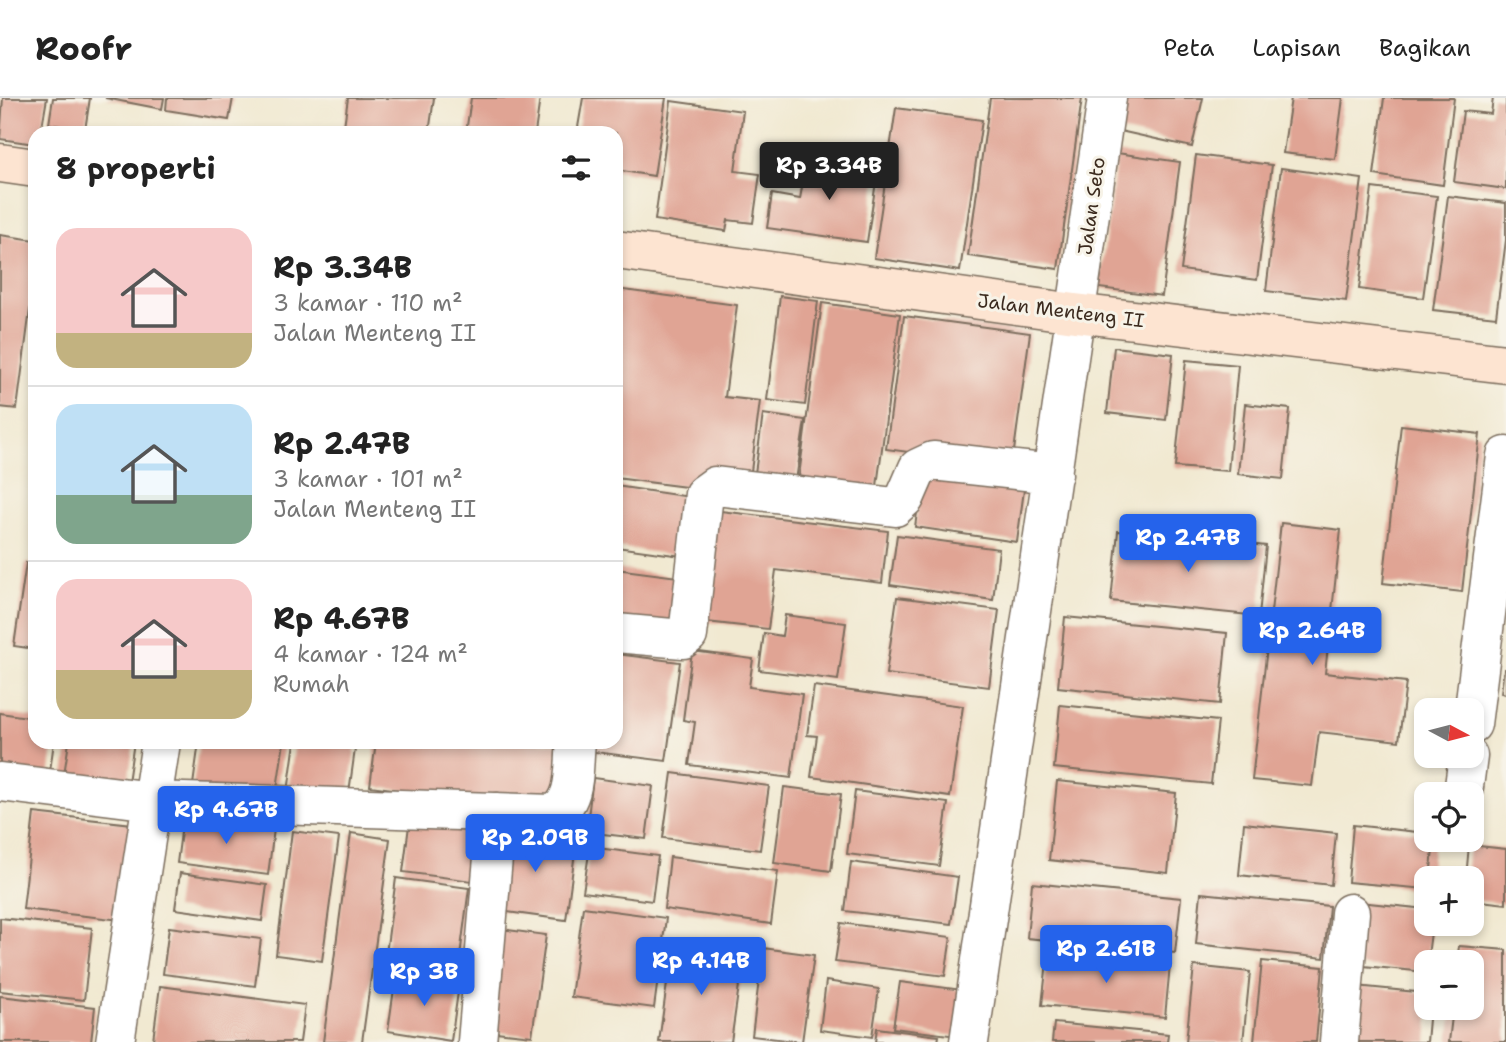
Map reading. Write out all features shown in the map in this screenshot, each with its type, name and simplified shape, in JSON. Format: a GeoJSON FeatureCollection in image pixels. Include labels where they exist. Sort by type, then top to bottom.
{"type":"FeatureCollection","features":[{"type":"Feature","properties":{"kind":"street","name":"Jalan Seto"},"geometry":{"type":"LineString","coordinates":[[969,1042],[1107,98]]}},
{"type":"Feature","properties":{"kind":"street"},"geometry":{"type":"LineString","coordinates":[[0,163],[28,167]]}},
{"type":"Feature","properties":{"kind":"street","name":"Jalan Menteng II"},"geometry":{"type":"LineString","coordinates":[[623,251],[1075,313],[1506,364]]}},
{"type":"Feature","properties":{"kind":"street"},"geometry":{"type":"LineString","coordinates":[[1475,698],[1506,456]]}},
{"type":"Feature","properties":{"kind":"street"},"geometry":{"type":"LineString","coordinates":[[623,634],[683,639],[688,635],[704,494],[715,486],[895,507],[905,498],[918,468],[933,461],[1053,474]]}},
{"type":"Feature","properties":{"kind":"street"},"geometry":{"type":"LineString","coordinates":[[115,1042],[160,749]]}},
{"type":"Feature","properties":{"kind":"street"},"geometry":{"type":"LineString","coordinates":[[0,782],[152,801],[552,814],[560,811],[571,794],[575,749]]}},
{"type":"Feature","properties":{"kind":"street"},"geometry":{"type":"LineString","coordinates":[[477,1042],[497,812]]}},
{"type":"Feature","properties":{"kind":"street"},"geometry":{"type":"LineString","coordinates":[[1339,1042],[1350,913]]}},
{"type":"Feature","properties":{"kind":"building"},"geometry":{"type":"Polygon","coordinates":[[[3,98],[47,98],[42,126],[28,126],[28,143],[0,139],[3,98]]]}},
{"type":"Feature","properties":{"kind":"building"},"geometry":{"type":"Polygon","coordinates":[[[53,98],[90,98],[86,126],[49,124],[53,98]]]}},
{"type":"Feature","properties":{"kind":"building"},"geometry":{"type":"Polygon","coordinates":[[[105,98],[164,98],[162,109],[105,98]]]}},
{"type":"Feature","properties":{"kind":"building"},"geometry":{"type":"Polygon","coordinates":[[[167,98],[233,98],[229,120],[166,110],[167,98]]]}},
{"type":"Feature","properties":{"kind":"building"},"geometry":{"type":"Polygon","coordinates":[[[348,98],[434,98],[430,126],[344,126],[348,98]]]}},
{"type":"Feature","properties":{"kind":"building"},"geometry":{"type":"Polygon","coordinates":[[[471,98],[540,98],[536,126],[467,126],[471,98]]]}},
{"type":"Feature","properties":{"kind":"building"},"geometry":{"type":"Polygon","coordinates":[[[583,98],[666,98],[654,176],[623,171],[623,126],[578,126],[583,98]]]}},
{"type":"Feature","properties":{"kind":"building"},"geometry":{"type":"Polygon","coordinates":[[[990,98],[1082,98],[1058,269],[968,256],[990,98]]]}},
{"type":"Feature","properties":{"kind":"building"},"geometry":{"type":"Polygon","coordinates":[[[1118,98],[1203,98],[1192,147],[1111,129],[1118,98]]]}},
{"type":"Feature","properties":{"kind":"building"},"geometry":{"type":"Polygon","coordinates":[[[1291,98],[1343,98],[1335,159],[1283,153],[1291,98]]]}},
{"type":"Feature","properties":{"kind":"building"},"geometry":{"type":"Polygon","coordinates":[[[1384,98],[1454,98],[1443,185],[1374,175],[1384,98]]]}},
{"type":"Feature","properties":{"kind":"building"},"geometry":{"type":"Polygon","coordinates":[[[1493,98],[1506,98],[1506,189],[1454,182],[1463,111],[1491,114],[1493,98]]]}},
{"type":"Feature","properties":{"kind":"building"},"geometry":{"type":"Polygon","coordinates":[[[671,101],[743,111],[735,171],[760,174],[753,223],[728,220],[726,231],[655,220],[671,101]]]}},
{"type":"Feature","properties":{"kind":"building"},"geometry":{"type":"Polygon","coordinates":[[[896,108],[982,120],[960,271],[874,258],[896,108]]]}},
{"type":"Feature","properties":{"kind":"building"},"geometry":{"type":"Polygon","coordinates":[[[1117,153],[1180,162],[1162,296],[1099,288],[1117,153]]]}},
{"type":"Feature","properties":{"kind":"building"},"geometry":{"type":"Polygon","coordinates":[[[1196,155],[1272,165],[1257,280],[1181,270],[1196,155]]]}},
{"type":"Feature","properties":{"kind":"building"},"geometry":{"type":"Polygon","coordinates":[[[807,158],[878,168],[867,242],[767,228],[772,194],[800,199],[807,158]]]}},
{"type":"Feature","properties":{"kind":"building"},"geometry":{"type":"Polygon","coordinates":[[[1281,168],[1362,179],[1346,301],[1266,291],[1281,168]]]}},
{"type":"Feature","properties":{"kind":"building"},"geometry":{"type":"Polygon","coordinates":[[[1372,188],[1437,196],[1423,298],[1359,289],[1372,188]]]}},
{"type":"Feature","properties":{"kind":"building"},"geometry":{"type":"Polygon","coordinates":[[[1448,196],[1506,203],[1506,240],[1496,317],[1433,310],[1448,196]]]}},
{"type":"Feature","properties":{"kind":"building"},"geometry":{"type":"Polygon","coordinates":[[[0,235],[28,239],[28,325],[17,409],[0,407],[0,235]]]}},
{"type":"Feature","properties":{"kind":"building"},"geometry":{"type":"Polygon","coordinates":[[[623,290],[737,305],[725,397],[760,401],[749,487],[702,489],[623,479],[623,290]]]}},
{"type":"Feature","properties":{"kind":"building"},"geometry":{"type":"Polygon","coordinates":[[[780,296],[818,301],[805,405],[767,400],[780,296]]]}},
{"type":"Feature","properties":{"kind":"building"},"geometry":{"type":"Polygon","coordinates":[[[822,303],[900,314],[875,501],[797,491],[822,303]]]}},
{"type":"Feature","properties":{"kind":"building"},"geometry":{"type":"Polygon","coordinates":[[[904,316],[1030,333],[1012,466],[886,449],[904,316]]]}},
{"type":"Feature","properties":{"kind":"building"},"geometry":{"type":"Polygon","coordinates":[[[1114,347],[1173,354],[1166,420],[1107,413],[1114,347]]]}},
{"type":"Feature","properties":{"kind":"building"},"geometry":{"type":"Polygon","coordinates":[[[1186,360],[1238,365],[1228,471],[1175,467],[1186,360]]]}},
{"type":"Feature","properties":{"kind":"building"},"geometry":{"type":"Polygon","coordinates":[[[1245,404],[1290,409],[1283,479],[1238,474],[1245,404]]]}},
{"type":"Feature","properties":{"kind":"building"},"geometry":{"type":"Polygon","coordinates":[[[763,414],[805,420],[794,494],[753,488],[763,414]]]}},
{"type":"Feature","properties":{"kind":"building"},"geometry":{"type":"Polygon","coordinates":[[[1401,425],[1480,434],[1462,592],[1383,583],[1401,425]]]}},
{"type":"Feature","properties":{"kind":"building"},"geometry":{"type":"Polygon","coordinates":[[[922,477],[1024,490],[1017,542],[915,527],[922,477]]]}},
{"type":"Feature","properties":{"kind":"building"},"geometry":{"type":"Polygon","coordinates":[[[623,487],[697,498],[689,557],[623,548],[623,487]]]}},
{"type":"Feature","properties":{"kind":"building"},"geometry":{"type":"Polygon","coordinates":[[[712,510],[888,531],[882,583],[776,570],[768,629],[698,621],[712,510]]]}},
{"type":"Feature","properties":{"kind":"building"},"geometry":{"type":"Polygon","coordinates":[[[1281,523],[1341,530],[1325,673],[1406,682],[1399,741],[1319,732],[1312,786],[1252,780],[1281,523]]]}},
{"type":"Feature","properties":{"kind":"building"},"geometry":{"type":"Polygon","coordinates":[[[1118,531],[1266,546],[1259,616],[1111,601],[1118,531]]]}},
{"type":"Feature","properties":{"kind":"building"},"geometry":{"type":"Polygon","coordinates":[[[897,535],[999,549],[993,600],[890,585],[897,535]]]}},
{"type":"Feature","properties":{"kind":"building"},"geometry":{"type":"Polygon","coordinates":[[[26,563],[28,648],[14,646],[26,563]]]}},
{"type":"Feature","properties":{"kind":"building"},"geometry":{"type":"Polygon","coordinates":[[[623,570],[678,577],[671,635],[623,628],[623,570]]]}},
{"type":"Feature","properties":{"kind":"building"},"geometry":{"type":"Polygon","coordinates":[[[897,597],[999,610],[989,687],[886,674],[897,597]]]}},
{"type":"Feature","properties":{"kind":"building"},"geometry":{"type":"Polygon","coordinates":[[[785,615],[846,623],[838,680],[759,670],[764,633],[782,636],[785,615]]]}},
{"type":"Feature","properties":{"kind":"building"},"geometry":{"type":"Polygon","coordinates":[[[1065,617],[1227,633],[1220,704],[1058,687],[1065,617]]]}},
{"type":"Feature","properties":{"kind":"building"},"geometry":{"type":"Polygon","coordinates":[[[692,651],[753,659],[749,687],[802,694],[791,778],[689,765],[695,722],[683,720],[692,651]]]}},
{"type":"Feature","properties":{"kind":"building"},"geometry":{"type":"Polygon","coordinates":[[[623,655],[680,662],[666,761],[579,750],[623,749],[623,655]]]}},
{"type":"Feature","properties":{"kind":"building"},"geometry":{"type":"Polygon","coordinates":[[[1506,669],[1506,694],[1501,693],[1506,669]]]}},
{"type":"Feature","properties":{"kind":"building"},"geometry":{"type":"Polygon","coordinates":[[[814,686],[963,706],[950,797],[811,777],[817,736],[807,735],[814,686]]]}},
{"type":"Feature","properties":{"kind":"building"},"geometry":{"type":"Polygon","coordinates":[[[1060,705],[1218,721],[1211,784],[1054,768],[1060,705]]]}},
{"type":"Feature","properties":{"kind":"building"},"geometry":{"type":"Polygon","coordinates":[[[0,713],[28,717],[28,749],[53,749],[48,785],[0,778],[0,713]]]}},
{"type":"Feature","properties":{"kind":"building"},"geometry":{"type":"Polygon","coordinates":[[[68,749],[133,749],[127,789],[63,781],[68,749]]]}},
{"type":"Feature","properties":{"kind":"building"},"geometry":{"type":"Polygon","coordinates":[[[198,749],[283,749],[275,802],[192,792],[198,749]]]}},
{"type":"Feature","properties":{"kind":"building"},"geometry":{"type":"Polygon","coordinates":[[[294,749],[355,749],[347,807],[287,799],[294,749]]]}},
{"type":"Feature","properties":{"kind":"building"},"geometry":{"type":"Polygon","coordinates":[[[375,749],[565,749],[557,811],[370,786],[375,749]]]}},
{"type":"Feature","properties":{"kind":"building"},"geometry":{"type":"Polygon","coordinates":[[[672,773],[769,786],[760,850],[663,838],[672,773]]]}},
{"type":"Feature","properties":{"kind":"building"},"geometry":{"type":"Polygon","coordinates":[[[593,778],[653,786],[646,839],[586,832],[593,778]]]}},
{"type":"Feature","properties":{"kind":"building"},"geometry":{"type":"Polygon","coordinates":[[[1057,781],[1176,793],[1168,873],[1049,860],[1057,781]]]}},
{"type":"Feature","properties":{"kind":"building"},"geometry":{"type":"Polygon","coordinates":[[[784,787],[841,794],[831,871],[774,863],[784,787]]]}},
{"type":"Feature","properties":{"kind":"building"},"geometry":{"type":"Polygon","coordinates":[[[855,791],[948,803],[939,866],[847,854],[855,791]]]}},
{"type":"Feature","properties":{"kind":"building"},"geometry":{"type":"Polygon","coordinates":[[[34,813],[132,824],[121,920],[23,909],[34,813]]]}},
{"type":"Feature","properties":{"kind":"building"},"geometry":{"type":"Polygon","coordinates":[[[183,817],[274,829],[268,875],[177,863],[183,817]]]}},
{"type":"Feature","properties":{"kind":"building"},"geometry":{"type":"Polygon","coordinates":[[[410,818],[479,828],[472,881],[403,872],[410,818]]]}},
{"type":"Feature","properties":{"kind":"building"},"geometry":{"type":"Polygon","coordinates":[[[1244,823],[1336,833],[1331,885],[1239,875],[1244,823]]]}},
{"type":"Feature","properties":{"kind":"building"},"geometry":{"type":"Polygon","coordinates":[[[1353,825],[1414,832],[1414,852],[1433,852],[1431,866],[1414,866],[1414,888],[1348,882],[1353,825]]]}},
{"type":"Feature","properties":{"kind":"building"},"geometry":{"type":"Polygon","coordinates":[[[505,828],[577,837],[566,920],[493,910],[505,828]]]}},
{"type":"Feature","properties":{"kind":"building"},"geometry":{"type":"Polygon","coordinates":[[[292,831],[339,837],[322,961],[276,955],[292,831]]]}},
{"type":"Feature","properties":{"kind":"building"},"geometry":{"type":"Polygon","coordinates":[[[351,833],[390,839],[362,1042],[323,1042],[351,833]]]}},
{"type":"Feature","properties":{"kind":"building"},"geometry":{"type":"Polygon","coordinates":[[[590,847],[658,856],[652,901],[583,892],[590,847]]]}},
{"type":"Feature","properties":{"kind":"building"},"geometry":{"type":"Polygon","coordinates":[[[1484,847],[1506,849],[1506,904],[1484,901],[1484,866],[1467,866],[1468,852],[1484,852],[1484,847]]]}},
{"type":"Feature","properties":{"kind":"building"},"geometry":{"type":"Polygon","coordinates":[[[670,857],[778,871],[771,924],[664,909],[670,857]]]}},
{"type":"Feature","properties":{"kind":"building"},"geometry":{"type":"Polygon","coordinates":[[[851,862],[958,877],[951,924],[845,911],[851,862]]]}},
{"type":"Feature","properties":{"kind":"building"},"geometry":{"type":"Polygon","coordinates":[[[180,873],[267,885],[262,921],[175,909],[180,873]]]}},
{"type":"Feature","properties":{"kind":"building"},"geometry":{"type":"Polygon","coordinates":[[[396,878],[469,888],[458,971],[385,961],[396,878]]]}},
{"type":"Feature","properties":{"kind":"building"},"geometry":{"type":"Polygon","coordinates":[[[1032,883],[1181,898],[1175,953],[1027,938],[1032,883]]]}},
{"type":"Feature","properties":{"kind":"building"},"geometry":{"type":"Polygon","coordinates":[[[1201,893],[1329,906],[1324,958],[1196,944],[1201,893]]]}},
{"type":"Feature","properties":{"kind":"building"},"geometry":{"type":"Polygon","coordinates":[[[1359,902],[1414,908],[1414,936],[1430,936],[1429,950],[1414,950],[1414,971],[1353,965],[1359,902]]]}},
{"type":"Feature","properties":{"kind":"building"},"geometry":{"type":"Polygon","coordinates":[[[583,907],[666,918],[654,1008],[571,997],[583,907]]]}},
{"type":"Feature","properties":{"kind":"building"},"geometry":{"type":"Polygon","coordinates":[[[0,918],[92,928],[84,1000],[0,991],[0,918]]]}},
{"type":"Feature","properties":{"kind":"building"},"geometry":{"type":"Polygon","coordinates":[[[841,923],[951,937],[945,976],[835,962],[841,923]]]}},
{"type":"Feature","properties":{"kind":"building"},"geometry":{"type":"Polygon","coordinates":[[[169,927],[261,939],[255,986],[163,974],[169,927]]]}},
{"type":"Feature","properties":{"kind":"building"},"geometry":{"type":"Polygon","coordinates":[[[493,928],[546,935],[532,1036],[479,1030],[493,928]]]}},
{"type":"Feature","properties":{"kind":"building"},"geometry":{"type":"Polygon","coordinates":[[[1459,946],[1506,950],[1506,1042],[1449,1042],[1452,1020],[1484,1020],[1484,950],[1458,950],[1459,946]]]}},
{"type":"Feature","properties":{"kind":"building"},"geometry":{"type":"Polygon","coordinates":[[[672,947],[743,957],[731,1042],[659,1042],[672,947]]]}},
{"type":"Feature","properties":{"kind":"building"},"geometry":{"type":"Polygon","coordinates":[[[763,948],[814,955],[802,1042],[752,1036],[763,948]]]}},
{"type":"Feature","properties":{"kind":"building"},"geometry":{"type":"Polygon","coordinates":[[[1048,953],[1170,965],[1165,1017],[1042,1005],[1048,953]]]}},
{"type":"Feature","properties":{"kind":"building"},"geometry":{"type":"Polygon","coordinates":[[[1262,961],[1323,967],[1316,1042],[1254,1042],[1262,961]]]}},
{"type":"Feature","properties":{"kind":"building"},"geometry":{"type":"Polygon","coordinates":[[[1194,966],[1250,972],[1243,1042],[1186,1042],[1194,966]]]}},
{"type":"Feature","properties":{"kind":"building"},"geometry":{"type":"Polygon","coordinates":[[[396,975],[459,985],[451,1041],[388,1031],[396,975]]]}},
{"type":"Feature","properties":{"kind":"building"},"geometry":{"type":"Polygon","coordinates":[[[826,981],[879,989],[872,1037],[820,1030],[826,981]]]}},
{"type":"Feature","properties":{"kind":"building"},"geometry":{"type":"Polygon","coordinates":[[[900,982],[963,990],[957,1036],[893,1028],[900,982]]]}},
{"type":"Feature","properties":{"kind":"building"},"geometry":{"type":"Polygon","coordinates":[[[160,986],[305,1005],[300,1042],[153,1040],[160,986]]]}},
{"type":"Feature","properties":{"kind":"building"},"geometry":{"type":"Polygon","coordinates":[[[1356,986],[1414,992],[1414,1020],[1429,1020],[1427,1042],[1351,1042],[1356,986]]]}},
{"type":"Feature","properties":{"kind":"building"},"geometry":{"type":"Polygon","coordinates":[[[0,996],[95,1007],[91,1042],[0,1042],[0,996]]]}},
{"type":"Feature","properties":{"kind":"building"},"geometry":{"type":"Polygon","coordinates":[[[1054,1023],[1168,1034],[1167,1042],[1052,1042],[1054,1023]]]}},
{"type":"Feature","properties":{"kind":"building"},"geometry":{"type":"Polygon","coordinates":[[[877,1028],[939,1036],[938,1042],[875,1042],[877,1028]]]}}]}
